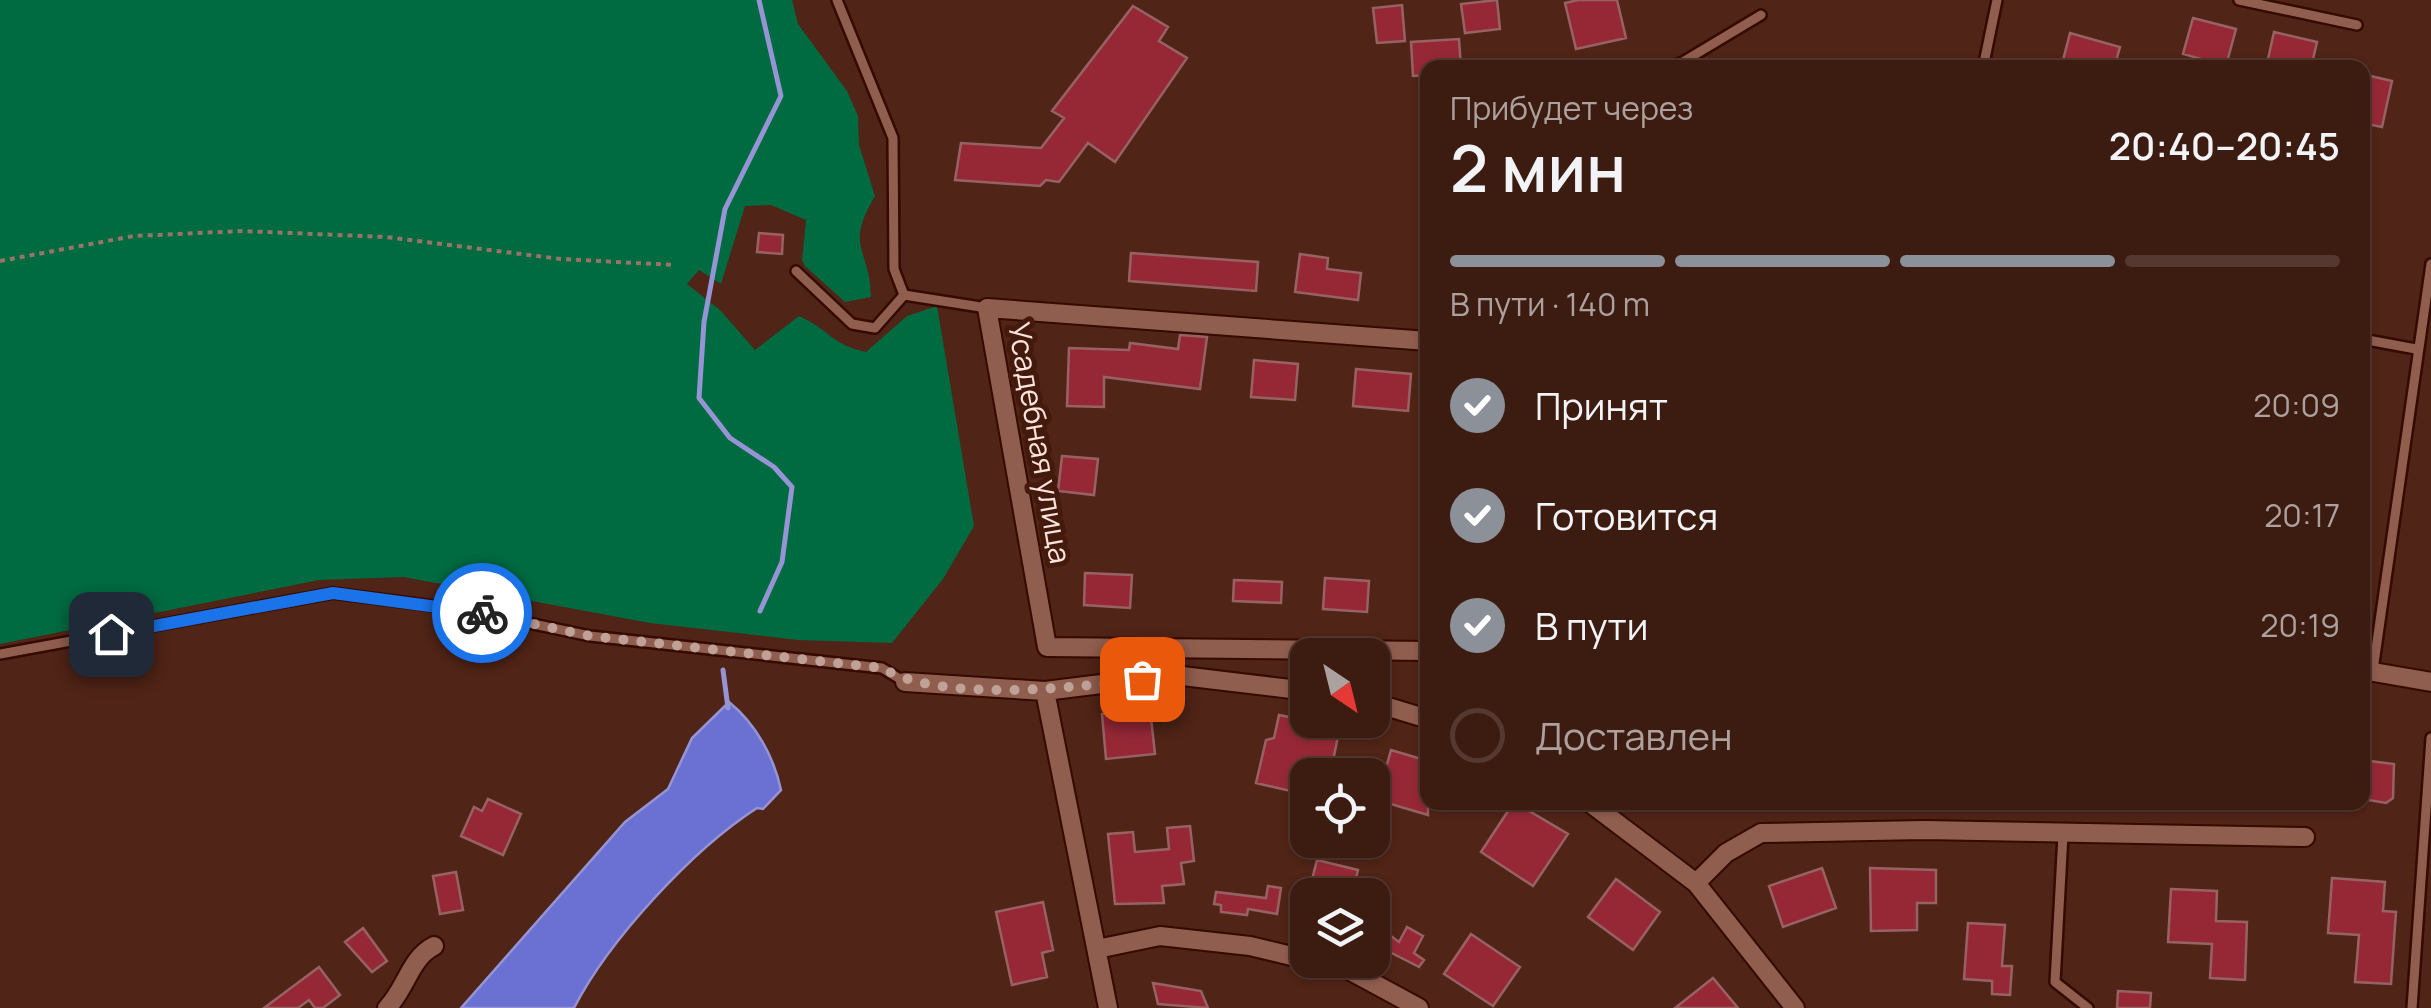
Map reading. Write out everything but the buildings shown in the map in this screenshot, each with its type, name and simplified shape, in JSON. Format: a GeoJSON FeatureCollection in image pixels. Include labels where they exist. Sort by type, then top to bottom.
{"type":"FeatureCollection","features":[{"type":"Feature","properties":{"kind":"street","name":"Усадебная улица"},"geometry":{"type":"LineString","coordinates":[[1420,339],[987,308],[1046,646],[1420,651]]}},
{"type":"Feature","properties":{"kind":"street"},"geometry":{"type":"LineString","coordinates":[[2370,670],[2431,682]]}},
{"type":"Feature","properties":{"kind":"street"},"geometry":{"type":"LineString","coordinates":[[905,682],[1045,691],[1174,675],[1290,689]]}},
{"type":"Feature","properties":{"kind":"street"},"geometry":{"type":"LineString","coordinates":[[1045,691],[1108,1008]]}},
{"type":"Feature","properties":{"kind":"street"},"geometry":{"type":"LineString","coordinates":[[1390,707],[1420,717]]}},
{"type":"Feature","properties":{"kind":"street"},"geometry":{"type":"LineString","coordinates":[[1600,810],[1696,883],[1795,1008]]}},
{"type":"Feature","properties":{"kind":"street"},"geometry":{"type":"LineString","coordinates":[[1696,883],[1726,853],[1762,833],[1924,830],[2304,836]]}},
{"type":"Feature","properties":{"kind":"street"},"geometry":{"type":"LineString","coordinates":[[1097,949],[1160,936],[1250,946],[1290,956]]}},
{"type":"Feature","properties":{"kind":"street"},"geometry":{"type":"LineString","coordinates":[[387,1008],[399,995],[417,959],[434,946]]}},
{"type":"Feature","properties":{"kind":"street"},"geometry":{"type":"LineString","coordinates":[[1363,978],[1418,1008]]}},
{"type":"Feature","properties":{"kind":"lane"},"geometry":{"type":"LineString","coordinates":[[837,0],[894,138],[894,268],[904,294]]}},
{"type":"Feature","properties":{"kind":"lane"},"geometry":{"type":"LineString","coordinates":[[1985,60],[1997,0]]}},
{"type":"Feature","properties":{"kind":"lane"},"geometry":{"type":"LineString","coordinates":[[2239,0],[2358,24]]}},
{"type":"Feature","properties":{"kind":"lane"},"geometry":{"type":"LineString","coordinates":[[1686,60],[1762,15]]}},
{"type":"Feature","properties":{"kind":"lane"},"geometry":{"type":"LineString","coordinates":[[2370,657],[2431,264]]}},
{"type":"Feature","properties":{"kind":"lane"},"geometry":{"type":"LineString","coordinates":[[796,271],[852,324],[875,328],[904,294]]}},
{"type":"Feature","properties":{"kind":"lane"},"geometry":{"type":"LineString","coordinates":[[904,294],[987,308]]}},
{"type":"Feature","properties":{"kind":"lane"},"geometry":{"type":"LineString","coordinates":[[2370,340],[2416,349]]}},
{"type":"Feature","properties":{"kind":"lane"},"geometry":{"type":"LineString","coordinates":[[0,654],[333,593],[472,611],[590,636],[882,668],[905,682]]}},
{"type":"Feature","properties":{"kind":"lane"},"geometry":{"type":"LineString","coordinates":[[2412,1008],[2431,738]]}},
{"type":"Feature","properties":{"kind":"lane"},"geometry":{"type":"LineString","coordinates":[[2064,835],[2054,982],[2088,1008]]}},
{"type":"Feature","properties":{"kind":"path"},"geometry":{"type":"LineString","coordinates":[[0,261],[134,236],[242,231],[386,237],[561,258],[675,264]]}},
{"type":"Feature","properties":{"kind":"green space"},"geometry":{"type":"Polygon","coordinates":[[[0,0],[792,0],[798,24],[847,91],[858,116],[859,145],[875,196],[860,238],[871,297],[845,302],[805,266],[802,260],[806,220],[771,205],[745,206],[721,284],[699,270],[687,284],[720,310],[755,350],[799,316],[838,341],[866,352],[907,316],[937,306],[974,526],[943,579],[892,643],[798,640],[650,623],[404,577],[319,580],[0,644],[0,0]]]}},
{"type":"Feature","properties":{"kind":"shaded area"},"geometry":{"type":"Polygon","coordinates":[[[729,702],[748,720],[762,742],[781,790],[763,809],[757,808],[706,847],[654,898],[608,954],[574,1008],[461,1008],[625,822],[668,789],[692,738],[729,702]]]}},
{"type":"Feature","properties":{"kind":"waterway"},"geometry":{"type":"LineString","coordinates":[[759,0],[781,96],[725,209],[704,322],[699,398],[730,438],[774,467],[792,487],[782,562],[760,611]]}},
{"type":"Feature","properties":{"kind":"waterway"},"geometry":{"type":"LineString","coordinates":[[723,670],[728,708]]}},
{"type":"Feature","properties":{"kind":"way so far"},"geometry":{"type":"LineString","coordinates":[[482,613],[590,636],[882,668],[905,682],[1045,691],[1142,679]]}},
{"type":"Feature","properties":{"kind":"route"},"geometry":{"type":"LineString","coordinates":[[111,634],[333,593],[482,613]]}}]}
